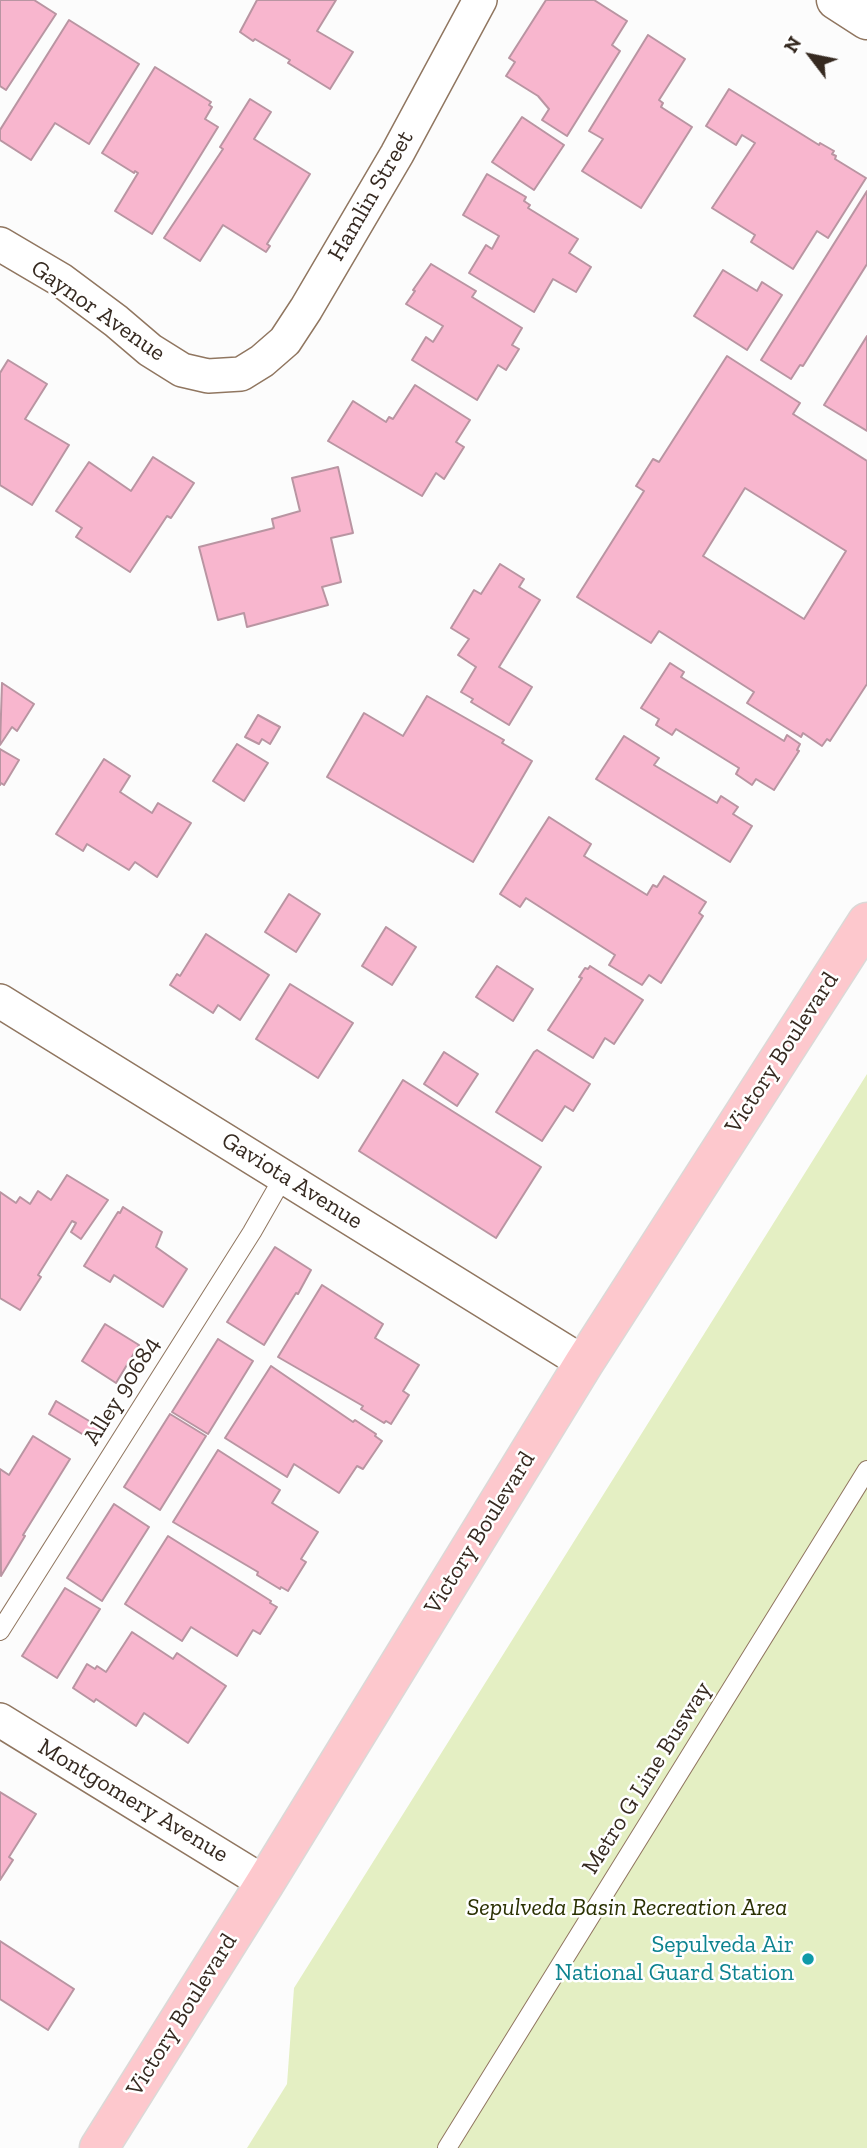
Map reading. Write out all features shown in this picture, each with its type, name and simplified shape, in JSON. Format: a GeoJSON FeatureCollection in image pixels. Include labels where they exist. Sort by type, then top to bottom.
{"type":"FeatureCollection","features":[{"type":"Feature","properties":{"kind":"main road","name":"Victory Boulevard"},"geometry":{"type":"LineString","coordinates":[[99,2148],[584,1363],[867,922]]}},
{"type":"Feature","properties":{"kind":"street","name":"Hamlin Street"},"geometry":{"type":"LineString","coordinates":[[241,374],[285,341],[306,309],[403,143],[480,0]]}},
{"type":"Feature","properties":{"kind":"street"},"geometry":{"type":"LineString","coordinates":[[836,0],[867,20]]}},
{"type":"Feature","properties":{"kind":"street","name":"Gaynor Avenue"},"geometry":{"type":"LineString","coordinates":[[0,244],[61,280],[150,350],[182,370],[208,376],[241,374]]}},
{"type":"Feature","properties":{"kind":"street","name":"Gaviota Avenue"},"geometry":{"type":"LineString","coordinates":[[0,1001],[584,1363]]}},
{"type":"Feature","properties":{"kind":"street","name":"Montgomery Avenue"},"geometry":{"type":"LineString","coordinates":[[0,1720],[265,1883]]}},
{"type":"Feature","properties":{"kind":"lane","name":"Alley 90684"},"geometry":{"type":"LineString","coordinates":[[0,1631],[252,1232],[284,1176]]}},
{"type":"Feature","properties":{"kind":"lane","name":"Metro G Line Busway"},"geometry":{"type":"LineString","coordinates":[[447,2148],[867,1469]]}},
{"type":"Feature","properties":{"kind":"green space","name":"Sepulveda Basin Recreation Area"},"geometry":{"type":"Polygon","coordinates":[[[867,1074],[867,2148],[247,2148],[287,2084],[294,1988],[867,1074]]]}},
{"type":"Feature","properties":{"kind":"building"},"geometry":{"type":"Polygon","coordinates":[[[0,0],[34,0],[56,14],[6,90],[0,86],[0,0]]]}},
{"type":"Feature","properties":{"kind":"building"},"geometry":{"type":"Polygon","coordinates":[[[257,0],[336,0],[317,31],[353,52],[330,89],[288,63],[290,60],[240,32],[257,0]]]}},
{"type":"Feature","properties":{"kind":"building"},"geometry":{"type":"Polygon","coordinates":[[[546,0],[594,0],[627,21],[612,45],[620,51],[567,136],[542,120],[549,109],[538,96],[506,76],[515,62],[509,58],[546,0]]]}},
{"type":"Feature","properties":{"kind":"building"},"geometry":{"type":"Polygon","coordinates":[[[69,20],[139,64],[89,144],[55,123],[31,160],[0,140],[0,130],[69,20]]]}},
{"type":"Feature","properties":{"kind":"building"},"geometry":{"type":"Polygon","coordinates":[[[648,35],[685,59],[659,100],[663,103],[661,107],[692,127],[641,208],[582,171],[603,139],[589,131],[648,35]]]}},
{"type":"Feature","properties":{"kind":"building"},"geometry":{"type":"Polygon","coordinates":[[[155,67],[211,102],[209,105],[212,107],[205,119],[218,127],[152,234],[115,211],[138,173],[102,153],[155,67]]]}},
{"type":"Feature","properties":{"kind":"building"},"geometry":{"type":"Polygon","coordinates":[[[729,89],[819,145],[820,143],[834,151],[832,154],[836,156],[835,159],[866,178],[828,238],[817,231],[793,269],[751,242],[755,235],[712,208],[755,143],[742,135],[736,145],[706,126],[729,89]]]}},
{"type":"Feature","properties":{"kind":"building"},"geometry":{"type":"Polygon","coordinates":[[[250,99],[271,112],[254,139],[310,174],[267,244],[270,246],[266,252],[223,225],[200,261],[164,238],[223,149],[220,147],[250,99]]]}},
{"type":"Feature","properties":{"kind":"building"},"geometry":{"type":"Polygon","coordinates":[[[522,117],[564,145],[534,190],[492,162],[522,117]]]}},
{"type":"Feature","properties":{"kind":"building"},"geometry":{"type":"Polygon","coordinates":[[[487,174],[526,197],[524,201],[530,205],[528,208],[578,239],[569,253],[591,267],[576,292],[553,279],[534,312],[469,273],[486,245],[492,249],[499,236],[463,215],[487,174]]]}},
{"type":"Feature","properties":{"kind":"building"},"geometry":{"type":"Polygon","coordinates":[[[867,191],[867,264],[803,366],[800,365],[791,379],[761,360],[867,191]]]}},
{"type":"Feature","properties":{"kind":"building"},"geometry":{"type":"Polygon","coordinates":[[[431,264],[476,291],[472,297],[522,328],[512,345],[519,349],[506,370],[498,365],[477,400],[412,360],[426,337],[433,342],[443,326],[406,304],[431,264]]]}},
{"type":"Feature","properties":{"kind":"building"},"geometry":{"type":"Polygon","coordinates":[[[723,270],[757,291],[762,282],[782,295],[747,350],[694,316],[723,270]]]}},
{"type":"Feature","properties":{"kind":"building"},"geometry":{"type":"Polygon","coordinates":[[[867,336],[867,431],[824,405],[867,336]]]}},
{"type":"Feature","properties":{"kind":"building"},"geometry":{"type":"Polygon","coordinates":[[[727,356],[800,403],[793,414],[867,461],[867,684],[830,741],[827,739],[822,746],[803,733],[801,737],[747,703],[754,692],[659,631],[651,643],[577,597],[644,491],[636,486],[653,459],[659,462],[727,356]],[[745,488],[703,556],[804,619],[846,551],[745,488]]]}},
{"type":"Feature","properties":{"kind":"building"},"geometry":{"type":"Polygon","coordinates":[[[8,360],[47,384],[25,419],[69,445],[32,505],[0,485],[0,373],[8,360]]]}},
{"type":"Feature","properties":{"kind":"building"},"geometry":{"type":"Polygon","coordinates":[[[415,385],[470,420],[456,442],[464,447],[444,479],[436,473],[422,496],[328,441],[353,401],[386,422],[389,417],[393,419],[415,385]]]}},
{"type":"Feature","properties":{"kind":"building"},"geometry":{"type":"Polygon","coordinates":[[[153,457],[194,483],[171,518],[167,516],[130,572],[76,537],[82,528],[56,511],[89,462],[131,491],[153,457]]]}},
{"type":"Feature","properties":{"kind":"building"},"geometry":{"type":"Polygon","coordinates":[[[338,467],[353,533],[331,538],[341,582],[322,587],[328,605],[247,627],[244,613],[218,620],[199,547],[274,528],[272,519],[300,511],[292,478],[338,467]]]}},
{"type":"Feature","properties":{"kind":"building"},"geometry":{"type":"Polygon","coordinates":[[[500,564],[524,579],[519,587],[540,600],[499,667],[532,687],[509,725],[471,702],[473,699],[461,692],[476,667],[458,655],[469,639],[451,628],[474,590],[481,594],[500,564]]]}},
{"type":"Feature","properties":{"kind":"building"},"geometry":{"type":"Polygon","coordinates":[[[670,663],[684,672],[681,677],[784,741],[787,735],[800,744],[797,750],[799,751],[774,790],[756,779],[752,785],[736,774],[739,768],[676,729],[672,735],[656,725],[659,719],[641,708],[670,663]]]}},
{"type":"Feature","properties":{"kind":"building"},"geometry":{"type":"Polygon","coordinates":[[[2,683],[34,704],[17,731],[12,727],[0,745],[2,683]]]}},
{"type":"Feature","properties":{"kind":"building"},"geometry":{"type":"Polygon","coordinates":[[[427,696],[504,740],[502,743],[532,761],[473,862],[327,777],[364,713],[403,736],[427,696]]]}},
{"type":"Feature","properties":{"kind":"building"},"geometry":{"type":"Polygon","coordinates":[[[258,715],[280,727],[270,744],[262,739],[259,744],[245,737],[258,715]]]}},
{"type":"Feature","properties":{"kind":"building"},"geometry":{"type":"Polygon","coordinates":[[[624,736],[659,758],[654,765],[717,803],[721,796],[738,807],[733,814],[752,826],[730,862],[596,779],[624,736]]]}},
{"type":"Feature","properties":{"kind":"building"},"geometry":{"type":"Polygon","coordinates":[[[237,744],[268,763],[244,801],[213,781],[237,744]]]}},
{"type":"Feature","properties":{"kind":"building"},"geometry":{"type":"Polygon","coordinates":[[[0,749],[19,760],[4,785],[0,785],[0,749]]]}},
{"type":"Feature","properties":{"kind":"building"},"geometry":{"type":"Polygon","coordinates":[[[104,759],[130,776],[120,792],[152,813],[158,803],[191,823],[157,877],[135,862],[129,870],[87,844],[83,851],[56,834],[104,759]]]}},
{"type":"Feature","properties":{"kind":"building"},"geometry":{"type":"Polygon","coordinates":[[[549,817],[591,844],[584,856],[647,895],[653,885],[657,887],[664,876],[706,902],[699,913],[703,916],[661,983],[649,975],[642,985],[609,965],[615,955],[526,898],[520,907],[500,894],[549,817]]]}},
{"type":"Feature","properties":{"kind":"building"},"geometry":{"type":"Polygon","coordinates":[[[289,894],[320,914],[296,952],[265,932],[289,894]]]}},
{"type":"Feature","properties":{"kind":"building"},"geometry":{"type":"Polygon","coordinates":[[[386,927],[416,947],[392,985],[362,966],[386,927]]]}},
{"type":"Feature","properties":{"kind":"building"},"geometry":{"type":"Polygon","coordinates":[[[206,934],[269,975],[240,1020],[218,1005],[213,1013],[170,985],[177,974],[180,976],[206,934]]]}},
{"type":"Feature","properties":{"kind":"building"},"geometry":{"type":"Polygon","coordinates":[[[497,966],[533,989],[513,1021],[476,997],[497,966]]]}},
{"type":"Feature","properties":{"kind":"building"},"geometry":{"type":"Polygon","coordinates":[[[590,966],[643,1000],[614,1044],[605,1038],[593,1058],[548,1030],[582,978],[579,977],[585,968],[590,966]]]}},
{"type":"Feature","properties":{"kind":"building"},"geometry":{"type":"Polygon","coordinates":[[[290,984],[353,1023],[318,1078],[256,1039],[290,984]]]}},
{"type":"Feature","properties":{"kind":"building"},"geometry":{"type":"Polygon","coordinates":[[[537,1050],[590,1084],[573,1111],[565,1106],[542,1141],[496,1112],[537,1050]]]}},
{"type":"Feature","properties":{"kind":"building"},"geometry":{"type":"Polygon","coordinates":[[[444,1052],[478,1074],[457,1106],[424,1084],[444,1052]]]}},
{"type":"Feature","properties":{"kind":"building"},"geometry":{"type":"Polygon","coordinates":[[[403,1080],[541,1167],[496,1238],[359,1151],[403,1080]]]}},
{"type":"Feature","properties":{"kind":"building"},"geometry":{"type":"Polygon","coordinates":[[[67,1175],[108,1200],[81,1239],[71,1232],[76,1223],[72,1221],[38,1275],[41,1277],[20,1310],[0,1298],[0,1192],[16,1203],[20,1197],[30,1204],[38,1191],[51,1200],[67,1175]]]}},
{"type":"Feature","properties":{"kind":"building"},"geometry":{"type":"Polygon","coordinates":[[[123,1207],[162,1232],[156,1247],[187,1269],[163,1307],[114,1275],[110,1282],[84,1266],[123,1207]]]}},
{"type":"Feature","properties":{"kind":"building"},"geometry":{"type":"Polygon","coordinates":[[[275,1247],[311,1270],[264,1345],[227,1322],[275,1247]]]}},
{"type":"Feature","properties":{"kind":"building"},"geometry":{"type":"Polygon","coordinates":[[[322,1285],[383,1324],[375,1338],[419,1365],[403,1391],[409,1395],[391,1424],[386,1421],[384,1423],[361,1409],[363,1406],[278,1357],[322,1285]]]}},
{"type":"Feature","properties":{"kind":"building"},"geometry":{"type":"Polygon","coordinates":[[[105,1324],[139,1345],[116,1383],[82,1361],[105,1324]]]}},
{"type":"Feature","properties":{"kind":"building"},"geometry":{"type":"Polygon","coordinates":[[[218,1339],[253,1361],[208,1434],[172,1412],[218,1339]]]}},
{"type":"Feature","properties":{"kind":"building"},"geometry":{"type":"Polygon","coordinates":[[[271,1366],[353,1422],[355,1420],[376,1434],[382,1441],[363,1469],[357,1466],[339,1493],[294,1464],[287,1477],[225,1438],[271,1366]]]}},
{"type":"Feature","properties":{"kind":"building"},"geometry":{"type":"Polygon","coordinates":[[[56,1401],[104,1430],[97,1443],[49,1414],[56,1401]]]}},
{"type":"Feature","properties":{"kind":"building"},"geometry":{"type":"Polygon","coordinates":[[[170,1414],[206,1436],[160,1510],[124,1487],[170,1414]]]}},
{"type":"Feature","properties":{"kind":"building"},"geometry":{"type":"Polygon","coordinates":[[[33,1436],[70,1459],[1,1576],[0,1469],[9,1475],[33,1436]]]}},
{"type":"Feature","properties":{"kind":"building"},"geometry":{"type":"Polygon","coordinates":[[[218,1450],[280,1490],[272,1503],[318,1532],[301,1559],[306,1562],[288,1591],[281,1587],[280,1589],[257,1575],[258,1572],[173,1522],[218,1450]]]}},
{"type":"Feature","properties":{"kind":"building"},"geometry":{"type":"Polygon","coordinates":[[[114,1504],[149,1527],[102,1601],[67,1578],[114,1504]]]}},
{"type":"Feature","properties":{"kind":"building"},"geometry":{"type":"Polygon","coordinates":[[[168,1536],[277,1607],[260,1634],[253,1630],[237,1656],[191,1627],[182,1641],[125,1604],[168,1536]]]}},
{"type":"Feature","properties":{"kind":"building"},"geometry":{"type":"Polygon","coordinates":[[[65,1588],[100,1609],[57,1678],[22,1656],[65,1588]]]}},
{"type":"Feature","properties":{"kind":"building"},"geometry":{"type":"Polygon","coordinates":[[[132,1632],[173,1659],[177,1653],[226,1686],[188,1743],[144,1713],[136,1726],[96,1699],[94,1702],[73,1688],[87,1664],[106,1672],[132,1632]]]}},
{"type":"Feature","properties":{"kind":"building"},"geometry":{"type":"Polygon","coordinates":[[[0,1792],[36,1814],[9,1857],[13,1860],[0,1880],[0,1792]]]}},
{"type":"Feature","properties":{"kind":"building"},"geometry":{"type":"Polygon","coordinates":[[[0,1941],[74,1989],[48,2030],[0,1999],[0,1941]]]}},
{"type":"Feature","properties":{"kind":"place","name":"Sepulveda Air National Guard Station"},"geometry":{"type":"Point","coordinates":[808,1959]}}]}
